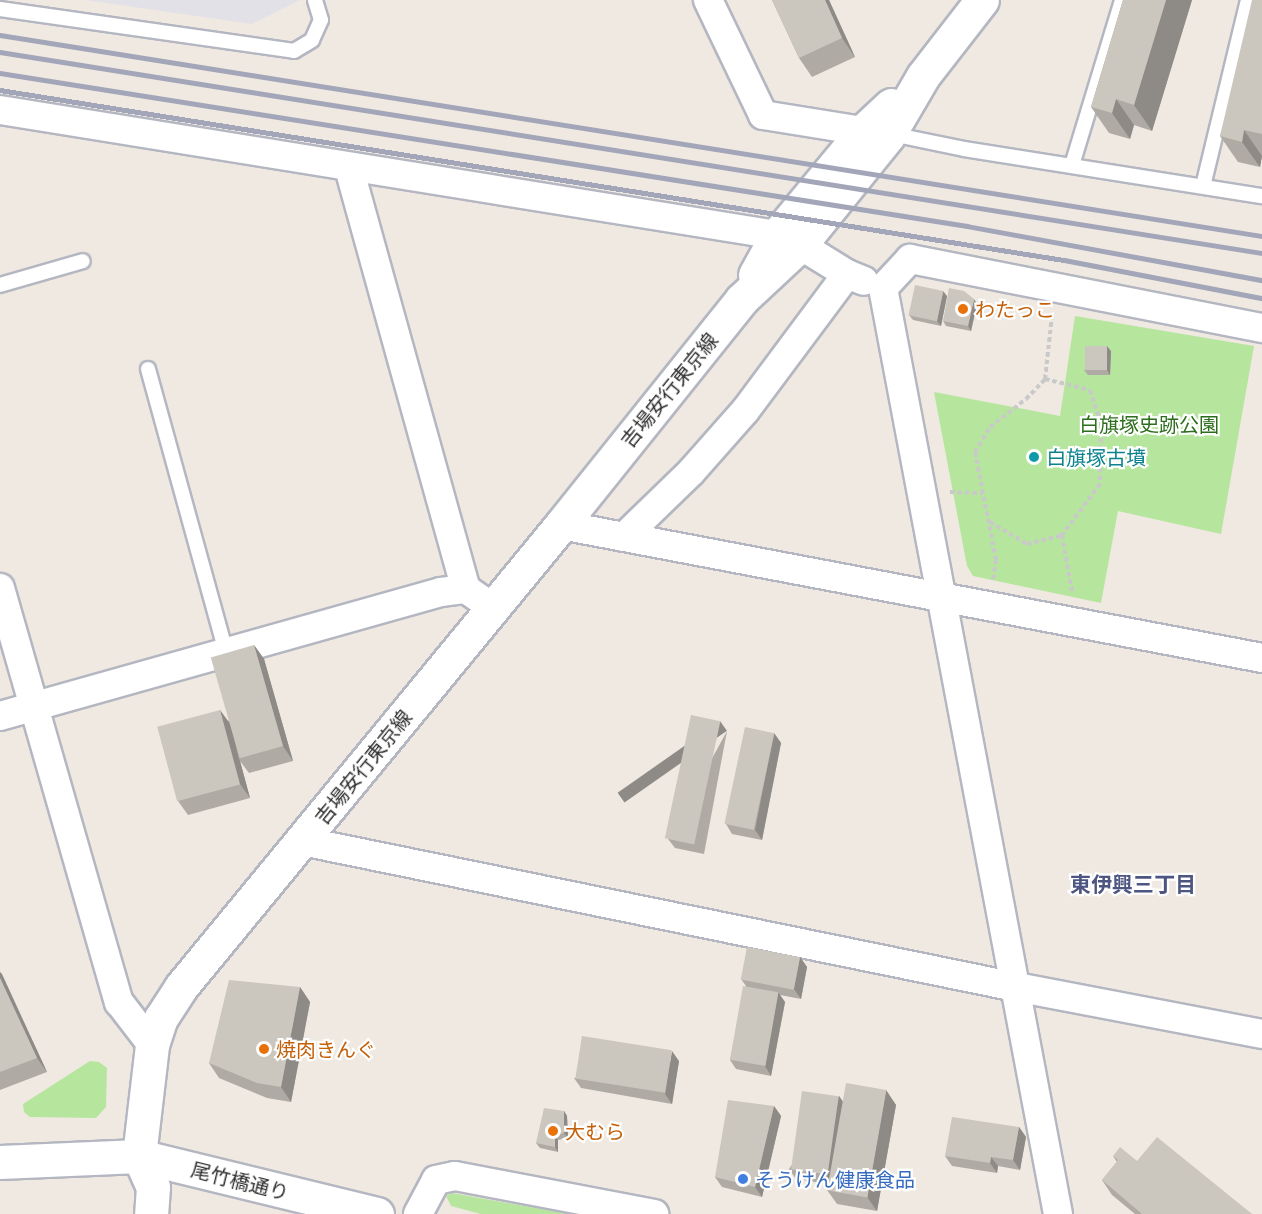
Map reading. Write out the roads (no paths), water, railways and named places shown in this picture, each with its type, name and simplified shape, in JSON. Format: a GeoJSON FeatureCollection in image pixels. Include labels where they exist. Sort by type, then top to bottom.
{"type":"FeatureCollection","features":[{"type":"Feature","properties":{"kind":"main road","name":"吉場安行東京線"},"geometry":{"type":"LineString","coordinates":[[788,240],[888,136],[923,76],[982,0]]}},
{"type":"Feature","properties":{"kind":"main road","name":"吉場安行東京線"},"geometry":{"type":"LineString","coordinates":[[139,1156],[152,1045],[161,1018],[181,987],[561,525],[741,300],[788,240],[863,131],[923,76]]}},
{"type":"Feature","properties":{"kind":"main road"},"geometry":{"type":"LineString","coordinates":[[0,1162],[139,1156],[153,1186],[151,1214]]}},
{"type":"Feature","properties":{"kind":"main road","name":"尾竹橋通り"},"geometry":{"type":"LineString","coordinates":[[139,1156],[377,1214]]}},
{"type":"Feature","properties":{"kind":"street"},"geometry":{"type":"LineString","coordinates":[[708,0],[763,115],[863,131]]}},
{"type":"Feature","properties":{"kind":"street"},"geometry":{"type":"LineString","coordinates":[[0,110],[788,240],[847,274],[883,288]]}},
{"type":"Feature","properties":{"kind":"street"},"geometry":{"type":"LineString","coordinates":[[349,168],[466,589],[493,608]]}},
{"type":"Feature","properties":{"kind":"street"},"geometry":{"type":"LineString","coordinates":[[883,288],[910,260],[1262,328]]}},
{"type":"Feature","properties":{"kind":"street"},"geometry":{"type":"LineString","coordinates":[[624,537],[691,472],[746,411],[847,274]]}},
{"type":"Feature","properties":{"kind":"street"},"geometry":{"type":"LineString","coordinates":[[883,288],[1058,1214]]}},
{"type":"Feature","properties":{"kind":"street"},"geometry":{"type":"LineString","coordinates":[[561,525],[1262,658]]}},
{"type":"Feature","properties":{"kind":"street"},"geometry":{"type":"LineString","coordinates":[[0,588],[119,1002],[152,1045]]}},
{"type":"Feature","properties":{"kind":"street"},"geometry":{"type":"LineString","coordinates":[[0,716],[441,592],[466,589]]}},
{"type":"Feature","properties":{"kind":"street"},"geometry":{"type":"LineString","coordinates":[[302,841],[1016,987],[1262,1034]]}},
{"type":"Feature","properties":{"kind":"street"},"geometry":{"type":"LineString","coordinates":[[418,1214],[436,1180],[455,1176],[654,1214]]}},
{"type":"Feature","properties":{"kind":"lane"},"geometry":{"type":"LineString","coordinates":[[0,9],[294,51],[312,40],[321,20],[315,0]]}},
{"type":"Feature","properties":{"kind":"lane"},"geometry":{"type":"LineString","coordinates":[[1072,165],[1122,0]]}},
{"type":"Feature","properties":{"kind":"lane"},"geometry":{"type":"LineString","coordinates":[[1203,186],[1248,0]]}},
{"type":"Feature","properties":{"kind":"lane"},"geometry":{"type":"LineString","coordinates":[[906,137],[964,149],[1262,196]]}},
{"type":"Feature","properties":{"kind":"lane"},"geometry":{"type":"LineString","coordinates":[[0,285],[83,261]]}},
{"type":"Feature","properties":{"kind":"lane"},"geometry":{"type":"LineString","coordinates":[[147,369],[226,653]]}},
{"type":"Feature","properties":{"kind":"railway"},"geometry":{"type":"LineString","coordinates":[[0,35],[1262,236]]}},
{"type":"Feature","properties":{"kind":"railway"},"geometry":{"type":"LineString","coordinates":[[0,52],[1262,253]]}},
{"type":"Feature","properties":{"kind":"railway"},"geometry":{"type":"LineString","coordinates":[[0,73],[967,226],[1262,280]]}},
{"type":"Feature","properties":{"kind":"railway"},"geometry":{"type":"LineString","coordinates":[[0,90],[1064,260],[1262,298]]}},
{"type":"Feature","properties":{"kind":"place","name":"わたっこ"},"geometry":{"type":"Point","coordinates":[963,309]}},
{"type":"Feature","properties":{"kind":"place","name":"白旗塚古墳"},"geometry":{"type":"Point","coordinates":[1034,457]}},
{"type":"Feature","properties":{"kind":"place","name":"焼肉きんぐ"},"geometry":{"type":"Point","coordinates":[264,1049]}},
{"type":"Feature","properties":{"kind":"place","name":"大むら"},"geometry":{"type":"Point","coordinates":[553,1131]}},
{"type":"Feature","properties":{"kind":"place","name":"そうけん健康食品"},"geometry":{"type":"Point","coordinates":[743,1179]}},
{"type":"Feature","properties":{"kind":"district","name":"東伊興三丁目"},"geometry":{"type":"Point","coordinates":[1133,884]}},
{"type":"Feature","properties":{"kind":"park label","name":"白旗塚史跡公園"},"geometry":{"type":"Point","coordinates":[1149,424]}}]}
